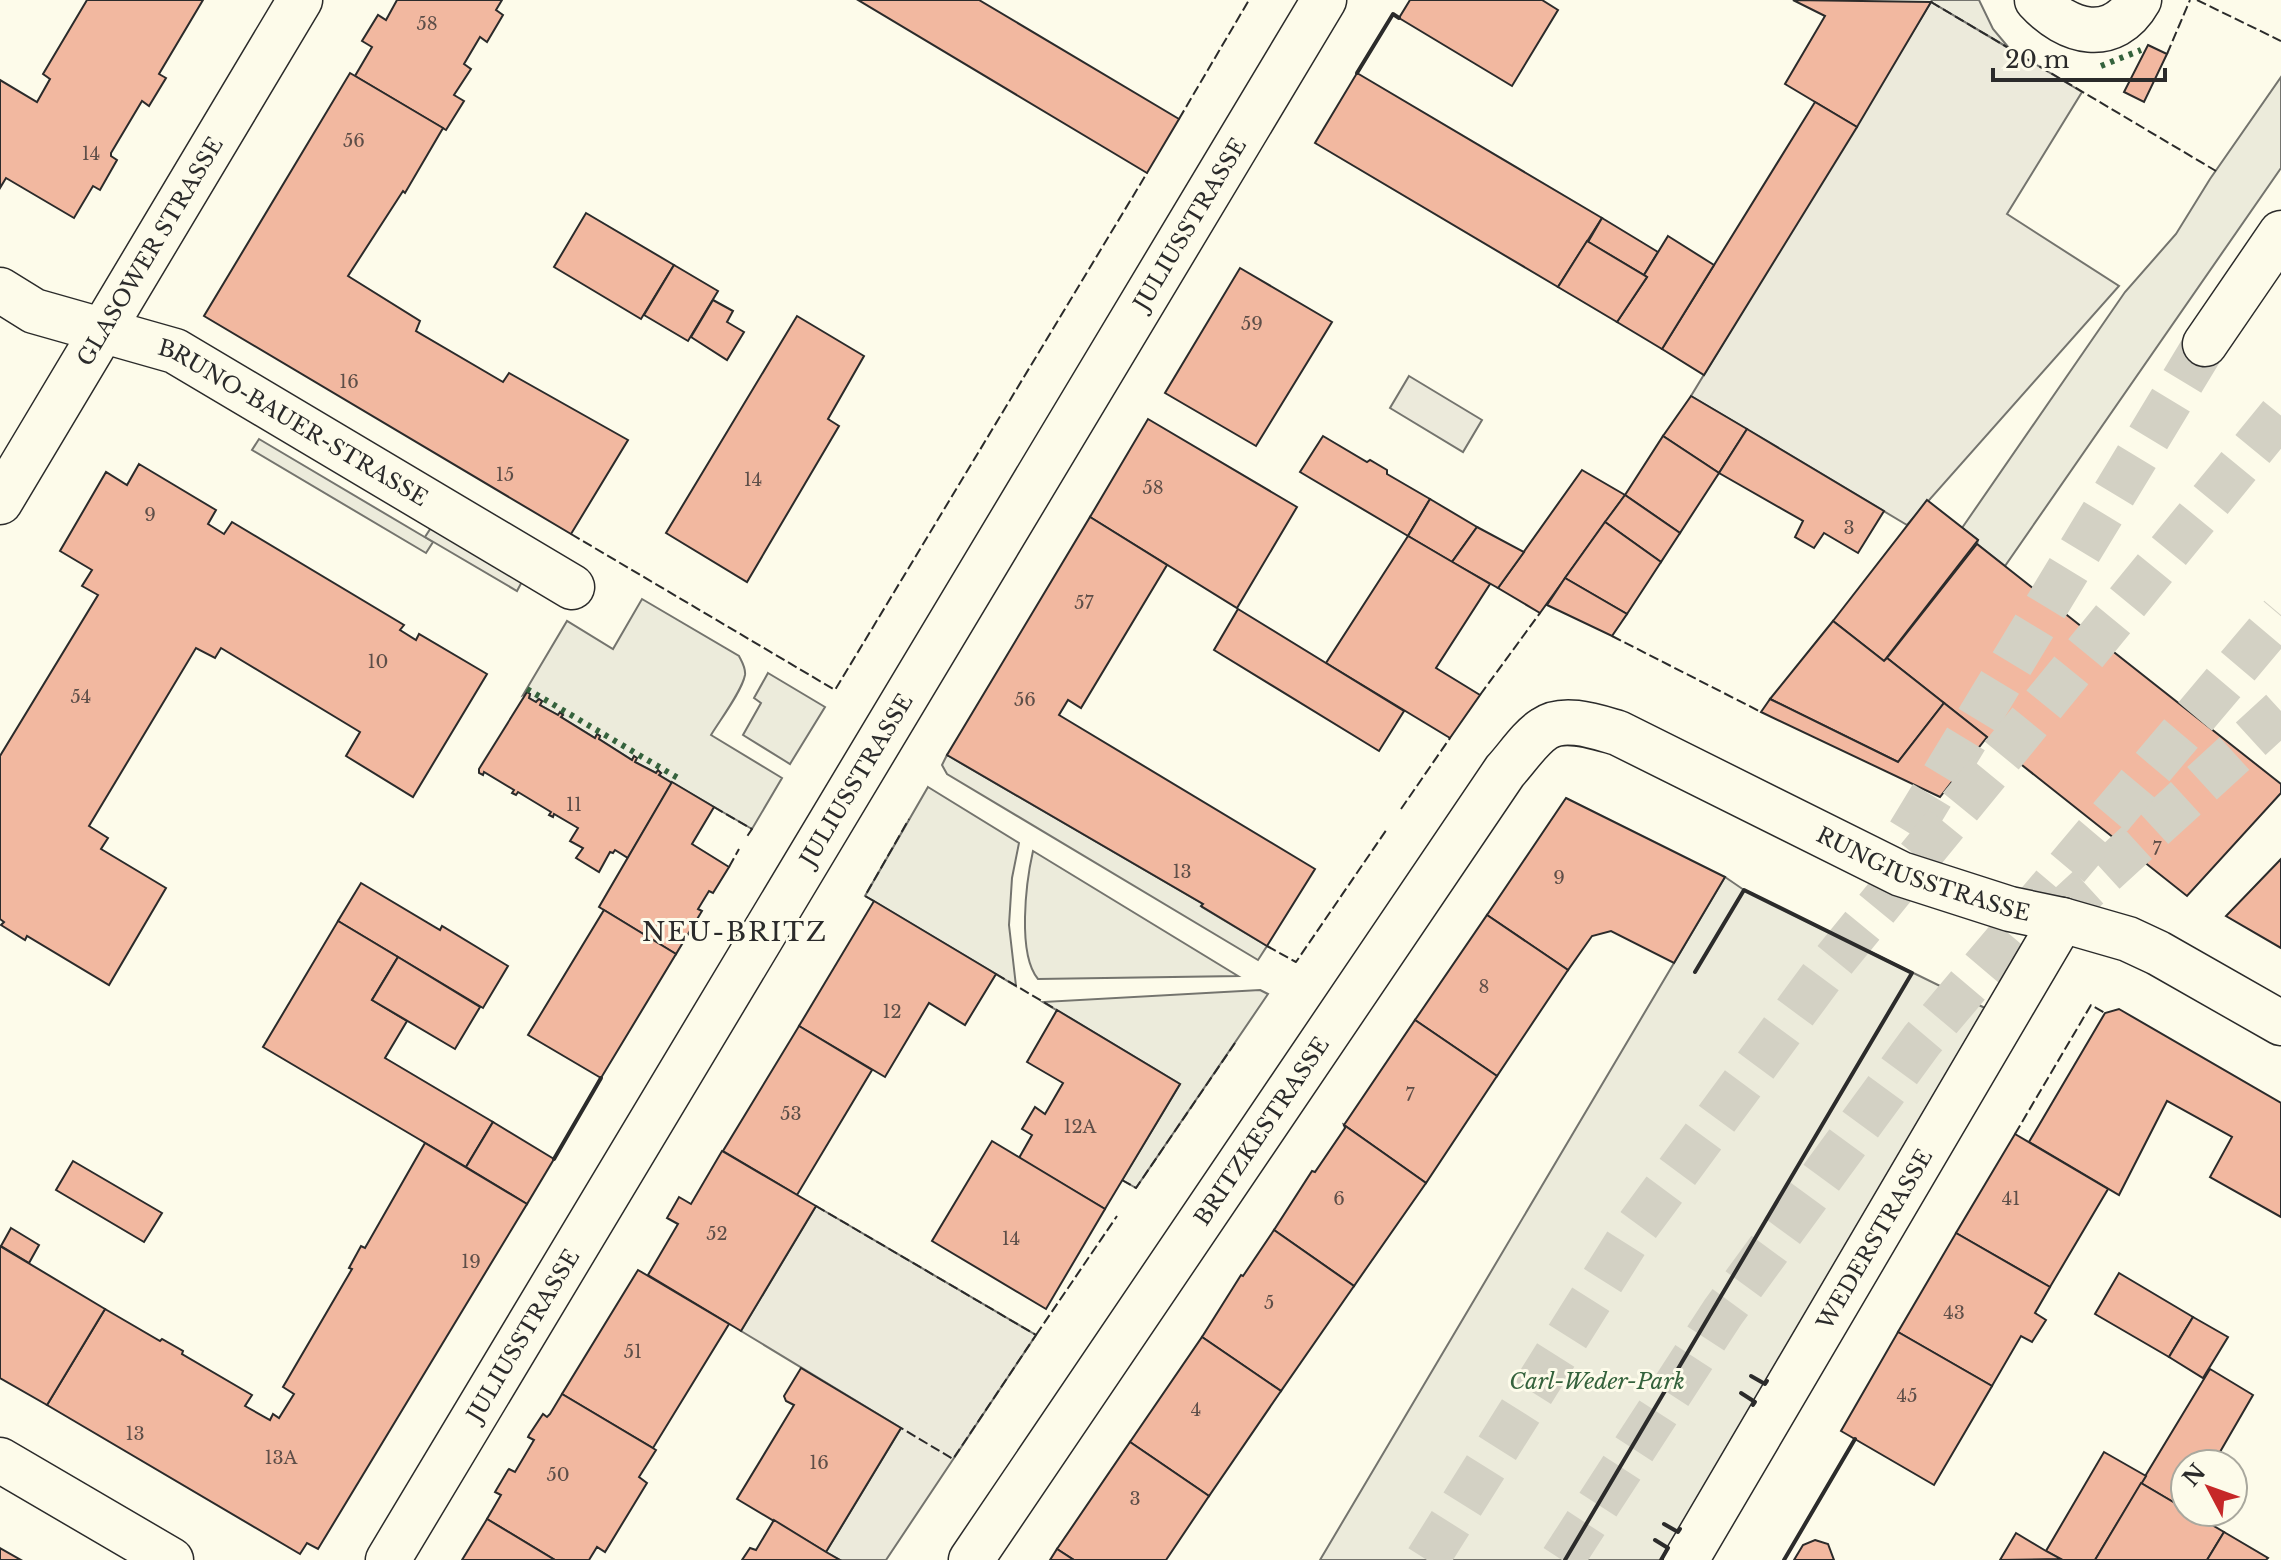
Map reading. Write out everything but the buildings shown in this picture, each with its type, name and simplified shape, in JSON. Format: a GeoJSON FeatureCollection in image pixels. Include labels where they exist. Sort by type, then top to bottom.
{"type":"FeatureCollection","features":[{"type":"Feature","properties":{"kind":"main road","name":"GLASOWER STRASSE"},"geometry":{"type":"LineString","coordinates":[[0,502],[300,0]]}},
{"type":"Feature","properties":{"kind":"main road","name":"JULIUSSTRASSE"},"geometry":{"type":"LineString","coordinates":[[388,1560],[1324,0]]}},
{"type":"Feature","properties":{"kind":"main road"},"geometry":{"type":"LineString","coordinates":[[2037,0],[2052,17],[2073,27],[2101,31],[2122,21],[2139,0]]}},
{"type":"Feature","properties":{"kind":"main road"},"geometry":{"type":"LineString","coordinates":[[2205,344],[2281,233]]}},
{"type":"Feature","properties":{"kind":"main road","name":"BRUNO-BAUER-STRASSE"},"geometry":{"type":"LineString","coordinates":[[0,290],[34,311],[175,351],[572,587]]}},
{"type":"Feature","properties":{"kind":"main road","name":"RUNGIUSSTRASSE"},"geometry":{"type":"LineString","coordinates":[[1567,723],[1593,725],[1618,733],[1901,874],[2010,909],[2128,939],[2281,1023]]}},
{"type":"Feature","properties":{"kind":"main road","name":"BRITZKESTRASSE"},"geometry":{"type":"LineString","coordinates":[[971,1560],[1505,771],[1545,728],[1567,723]]}},
{"type":"Feature","properties":{"kind":"main road","name":"WEDERSTRASSE"},"geometry":{"type":"LineString","coordinates":[[1686,1560],[2062,920]]}},
{"type":"Feature","properties":{"kind":"main road"},"geometry":{"type":"LineString","coordinates":[[0,1460],[171,1560]]}},
{"type":"Feature","properties":{"kind":"green space"},"geometry":{"type":"Polygon","coordinates":[[[1979,0],[1993,29],[2009,48],[1931,2],[1979,0]]]}},
{"type":"Feature","properties":{"kind":"green space"},"geometry":{"type":"Polygon","coordinates":[[[2281,77],[2281,168],[2005,566],[1962,528],[2125,292],[2176,234],[2281,77]]]}},
{"type":"Feature","properties":{"kind":"green space"},"geometry":{"type":"Polygon","coordinates":[[[259,439],[433,542],[426,553],[252,450],[259,439]]]}},
{"type":"Feature","properties":{"kind":"green space"},"geometry":{"type":"Polygon","coordinates":[[[642,599],[739,656],[745,672],[743,682],[711,735],[782,778],[752,829],[659,775],[661,773],[658,771],[656,773],[635,762],[636,758],[632,760],[599,739],[600,736],[595,738],[561,717],[563,714],[558,715],[540,705],[542,701],[539,699],[536,702],[529,698],[530,694],[523,695],[567,621],[613,649],[642,599]]]}},
{"type":"Feature","properties":{"kind":"green space"},"geometry":{"type":"Polygon","coordinates":[[[768,673],[825,707],[790,764],[743,735],[761,703],[754,698],[768,673]]]}},
{"type":"Feature","properties":{"kind":"green space"},"geometry":{"type":"Polygon","coordinates":[[[947,755],[1203,904],[1202,907],[1267,946],[1258,960],[947,774],[942,765],[947,755]]]}},
{"type":"Feature","properties":{"kind":"green space"},"geometry":{"type":"Polygon","coordinates":[[[928,787],[1019,843],[1012,878],[1009,925],[1016,986],[865,896],[928,787]]]}},
{"type":"Feature","properties":{"kind":"green space"},"geometry":{"type":"Polygon","coordinates":[[[1033,851],[1238,976],[1038,979],[1031,968],[1025,936],[1026,899],[1033,851]]]}},
{"type":"Feature","properties":{"kind":"green space","name":"Carl-Weder-Park"},"geometry":{"type":"Polygon","coordinates":[[[1725,877],[1744,890],[1985,1008],[1661,1560],[1320,1560],[1725,877]]]}},
{"type":"Feature","properties":{"kind":"green space"},"geometry":{"type":"Polygon","coordinates":[[[1260,990],[1268,994],[1136,1188],[1122,1180],[1180,1084],[1043,1002],[1260,990]]]}},
{"type":"Feature","properties":{"kind":"shaded area"},"geometry":{"type":"Polygon","coordinates":[[[1931,2],[2082,92],[2007,214],[2119,286],[1907,525],[1691,396],[1931,2]]]}},
{"type":"Feature","properties":{"kind":"shaded area"},"geometry":{"type":"Polygon","coordinates":[[[1409,376],[1482,420],[1463,452],[1390,408],[1409,376]]]}},
{"type":"Feature","properties":{"kind":"shaded area"},"geometry":{"type":"Polygon","coordinates":[[[434,523],[525,576],[517,591],[425,537],[434,523]]]}},
{"type":"Feature","properties":{"kind":"shaded area"},"geometry":{"type":"Polygon","coordinates":[[[816,1206],[1036,1335],[886,1560],[840,1560],[826,1552],[901,1428],[741,1331],[816,1206]]]}},
{"type":"Feature","properties":{"kind":"tunnel"},"geometry":{"type":"LineString","coordinates":[[1909,833],[2205,344]]}},
{"type":"Feature","properties":{"kind":"tunnel"},"geometry":{"type":"LineString","coordinates":[[1427,1560],[1633,1232],[1827,969],[2281,414]]}},
{"type":"Feature","properties":{"kind":"tunnel"},"geometry":{"type":"LineString","coordinates":[[1562,1560],[1723,1312],[1922,1040],[2281,615]]}},
{"type":"Feature","properties":{"kind":"tunnel"},"geometry":{"type":"LineString","coordinates":[[2056,917],[2281,711]]}},
{"type":"Feature","properties":{"kind":"hedge"},"geometry":{"type":"LineString","coordinates":[[2101,66],[2141,50]]}},
{"type":"Feature","properties":{"kind":"hedge"},"geometry":{"type":"LineString","coordinates":[[527,689],[678,778]]}},
{"type":"Feature","properties":{"kind":"fence"},"geometry":{"type":"LineString","coordinates":[[1179,119],[1249,0]]}},
{"type":"Feature","properties":{"kind":"fence"},"geometry":{"type":"LineString","coordinates":[[2167,54],[2190,0]]}},
{"type":"Feature","properties":{"kind":"fence"},"geometry":{"type":"LineString","coordinates":[[2197,0],[2281,41]]}},
{"type":"Feature","properties":{"kind":"fence"},"geometry":{"type":"LineString","coordinates":[[1931,2],[2216,171]]}},
{"type":"Feature","properties":{"kind":"fence"},"geometry":{"type":"LineString","coordinates":[[571,534],[835,690],[1147,173]]}},
{"type":"Feature","properties":{"kind":"fence"},"geometry":{"type":"LineString","coordinates":[[1480,695],[1540,613]]}},
{"type":"Feature","properties":{"kind":"fence"},"geometry":{"type":"LineString","coordinates":[[1612,636],[1761,712]]}},
{"type":"Feature","properties":{"kind":"fence"},"geometry":{"type":"LineString","coordinates":[[1401,809],[1450,738]]}},
{"type":"Feature","properties":{"kind":"fence"},"geometry":{"type":"LineString","coordinates":[[714,807],[752,829],[746,838]]}},
{"type":"Feature","properties":{"kind":"fence"},"geometry":{"type":"LineString","coordinates":[[874,901],[865,896],[909,819]]}},
{"type":"Feature","properties":{"kind":"fence"},"geometry":{"type":"LineString","coordinates":[[1267,946],[1296,962],[1387,829]]}},
{"type":"Feature","properties":{"kind":"fence"},"geometry":{"type":"LineString","coordinates":[[729,867],[739,849]]}},
{"type":"Feature","properties":{"kind":"fence"},"geometry":{"type":"LineString","coordinates":[[996,974],[1057,1010]]}},
{"type":"Feature","properties":{"kind":"fence"},"geometry":{"type":"LineString","coordinates":[[2015,1134],[2091,1005],[2105,1013]]}},
{"type":"Feature","properties":{"kind":"fence"},"geometry":{"type":"LineString","coordinates":[[1122,1180],[1136,1188],[1235,1043]]}},
{"type":"Feature","properties":{"kind":"fence"},"geometry":{"type":"LineString","coordinates":[[816,1206],[1036,1335],[953,1459],[901,1428]]}},
{"type":"Feature","properties":{"kind":"fence"},"geometry":{"type":"LineString","coordinates":[[1036,1335],[1117,1216]]}},
{"type":"Feature","properties":{"kind":"wall"},"geometry":{"type":"LineString","coordinates":[[1357,73],[1393,14],[1399,18]]}},
{"type":"Feature","properties":{"kind":"wall"},"geometry":{"type":"LineString","coordinates":[[1565,1560],[1912,973],[1744,890],[1695,972]]}},
{"type":"Feature","properties":{"kind":"wall"},"geometry":{"type":"LineString","coordinates":[[554,1159],[601,1078]]}},
{"type":"Feature","properties":{"kind":"wall"},"geometry":{"type":"LineString","coordinates":[[1751,1376],[1765,1384],[1767,1381]]}},
{"type":"Feature","properties":{"kind":"wall"},"geometry":{"type":"LineString","coordinates":[[1741,1393],[1755,1402],[1753,1405]]}},
{"type":"Feature","properties":{"kind":"wall"},"geometry":{"type":"LineString","coordinates":[[1784,1560],[1855,1439]]}},
{"type":"Feature","properties":{"kind":"wall"},"geometry":{"type":"LineString","coordinates":[[1664,1524],[1678,1532],[1680,1529]]}},
{"type":"Feature","properties":{"kind":"wall"},"geometry":{"type":"LineString","coordinates":[[1655,1540],[1668,1548],[1661,1560]]}},
{"type":"Feature","properties":{"kind":"district","name":"NEU-BRITZ"},"geometry":{"type":"Point","coordinates":[735,932]}}]}
